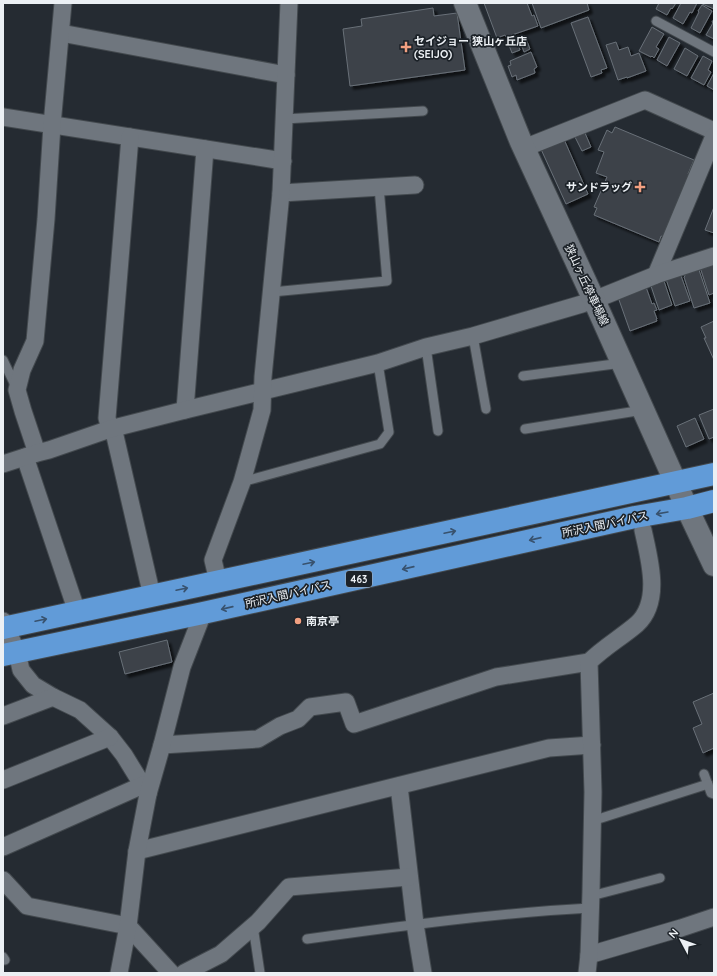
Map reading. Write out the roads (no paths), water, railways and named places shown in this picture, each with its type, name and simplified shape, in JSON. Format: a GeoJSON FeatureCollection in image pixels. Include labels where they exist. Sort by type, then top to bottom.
{"type":"FeatureCollection","features":[{"type":"Feature","properties":{"kind":"highway","name":"463"},"geometry":{"type":"LineString","coordinates":[[4,625],[76,612],[295,566],[714,474]]}},
{"type":"Feature","properties":{"kind":"highway","name":"所沢入間バイパス"},"geometry":{"type":"LineString","coordinates":[[10,654],[714,501]]}},
{"type":"Feature","properties":{"kind":"main road","name":"狭山ヶ丘停車場線"},"geometry":{"type":"LineString","coordinates":[[465,3],[524,148],[594,300],[675,483],[714,565]]}},
{"type":"Feature","properties":{"kind":"street"},"geometry":{"type":"LineString","coordinates":[[64,3],[52,125],[46,219],[35,341],[22,370],[18,390],[31,455],[76,612]]}},
{"type":"Feature","properties":{"kind":"street"},"geometry":{"type":"LineString","coordinates":[[218,581],[214,560],[242,482],[262,410],[263,377],[282,193],[289,3]]}},
{"type":"Feature","properties":{"kind":"street"},"geometry":{"type":"LineString","coordinates":[[61,32],[286,75]]}},
{"type":"Feature","properties":{"kind":"street"},"geometry":{"type":"LineString","coordinates":[[524,148],[645,100],[714,131]]}},
{"type":"Feature","properties":{"kind":"street"},"geometry":{"type":"LineString","coordinates":[[3,117],[283,161]]}},
{"type":"Feature","properties":{"kind":"street"},"geometry":{"type":"LineString","coordinates":[[656,275],[714,136]]}},
{"type":"Feature","properties":{"kind":"street"},"geometry":{"type":"LineString","coordinates":[[130,137],[107,418],[110,429],[115,436],[152,596]]}},
{"type":"Feature","properties":{"kind":"street"},"geometry":{"type":"LineString","coordinates":[[184,410],[205,148]]}},
{"type":"Feature","properties":{"kind":"street"},"geometry":{"type":"LineString","coordinates":[[282,193],[415,185]]}},
{"type":"Feature","properties":{"kind":"street"},"geometry":{"type":"LineString","coordinates":[[3,464],[110,429],[263,390],[378,363],[426,348],[473,336],[594,300],[656,275],[714,256]]}},
{"type":"Feature","properties":{"kind":"street"},"geometry":{"type":"LineString","coordinates":[[162,745],[258,739],[280,726],[298,719],[310,707],[346,702],[354,724],[496,676],[589,662],[598,653],[639,623],[648,611],[652,595],[651,565],[643,530]]}},
{"type":"Feature","properties":{"kind":"street"},"geometry":{"type":"LineString","coordinates":[[119,973],[128,926],[145,789],[162,745],[182,667],[203,613]]}},
{"type":"Feature","properties":{"kind":"street"},"geometry":{"type":"LineString","coordinates":[[4,625],[10,654],[33,685],[53,697],[80,710],[110,738],[124,755],[145,789]]}},
{"type":"Feature","properties":{"kind":"street"},"geometry":{"type":"LineString","coordinates":[[587,973],[591,902],[593,792],[589,662]]}},
{"type":"Feature","properties":{"kind":"street"},"geometry":{"type":"LineString","coordinates":[[3,716],[53,697]]}},
{"type":"Feature","properties":{"kind":"street"},"geometry":{"type":"LineString","coordinates":[[3,780],[110,738]]}},
{"type":"Feature","properties":{"kind":"street"},"geometry":{"type":"LineString","coordinates":[[138,851],[549,748],[592,745]]}},
{"type":"Feature","properties":{"kind":"street"},"geometry":{"type":"LineString","coordinates":[[398,786],[415,924],[423,973]]}},
{"type":"Feature","properties":{"kind":"street"},"geometry":{"type":"LineString","coordinates":[[3,847],[145,789]]}},
{"type":"Feature","properties":{"kind":"street"},"geometry":{"type":"LineString","coordinates":[[184,973],[221,954],[253,926],[290,887],[409,877]]}},
{"type":"Feature","properties":{"kind":"street"},"geometry":{"type":"LineString","coordinates":[[3,880],[27,906],[128,926],[171,973]]}},
{"type":"Feature","properties":{"kind":"street"},"geometry":{"type":"LineString","coordinates":[[589,955],[714,917]]}},
{"type":"Feature","properties":{"kind":"lane"},"geometry":{"type":"LineString","coordinates":[[656,21],[714,52]]}},
{"type":"Feature","properties":{"kind":"lane"},"geometry":{"type":"LineString","coordinates":[[284,119],[423,111]]}},
{"type":"Feature","properties":{"kind":"lane"},"geometry":{"type":"LineString","coordinates":[[272,292],[387,281],[379,187]]}},
{"type":"Feature","properties":{"kind":"lane"},"geometry":{"type":"LineString","coordinates":[[473,336],[486,409]]}},
{"type":"Feature","properties":{"kind":"lane"},"geometry":{"type":"LineString","coordinates":[[426,348],[438,431]]}},
{"type":"Feature","properties":{"kind":"lane"},"geometry":{"type":"LineString","coordinates":[[3,360],[18,390]]}},
{"type":"Feature","properties":{"kind":"lane"},"geometry":{"type":"LineString","coordinates":[[242,482],[380,444],[389,432],[378,363]]}},
{"type":"Feature","properties":{"kind":"lane"},"geometry":{"type":"LineString","coordinates":[[523,376],[622,363]]}},
{"type":"Feature","properties":{"kind":"lane"},"geometry":{"type":"LineString","coordinates":[[525,429],[643,410]]}},
{"type":"Feature","properties":{"kind":"lane"},"geometry":{"type":"LineString","coordinates":[[704,774],[711,793],[714,794]]}},
{"type":"Feature","properties":{"kind":"lane"},"geometry":{"type":"LineString","coordinates":[[592,821],[708,784]]}},
{"type":"Feature","properties":{"kind":"lane"},"geometry":{"type":"LineString","coordinates":[[307,939],[415,924],[540,911],[591,902],[660,878]]}},
{"type":"Feature","properties":{"kind":"lane"},"geometry":{"type":"LineString","coordinates":[[253,926],[260,973]]}},
{"type":"Feature","properties":{"kind":"place","name":"セイジョー 狭山ヶ丘店 (SEIJO)"},"geometry":{"type":"Point","coordinates":[406,47]}},
{"type":"Feature","properties":{"kind":"place","name":"サンドラッグ"},"geometry":{"type":"Point","coordinates":[640,187]}},
{"type":"Feature","properties":{"kind":"place","name":"南京亭"},"geometry":{"type":"Point","coordinates":[298,621]}}]}
